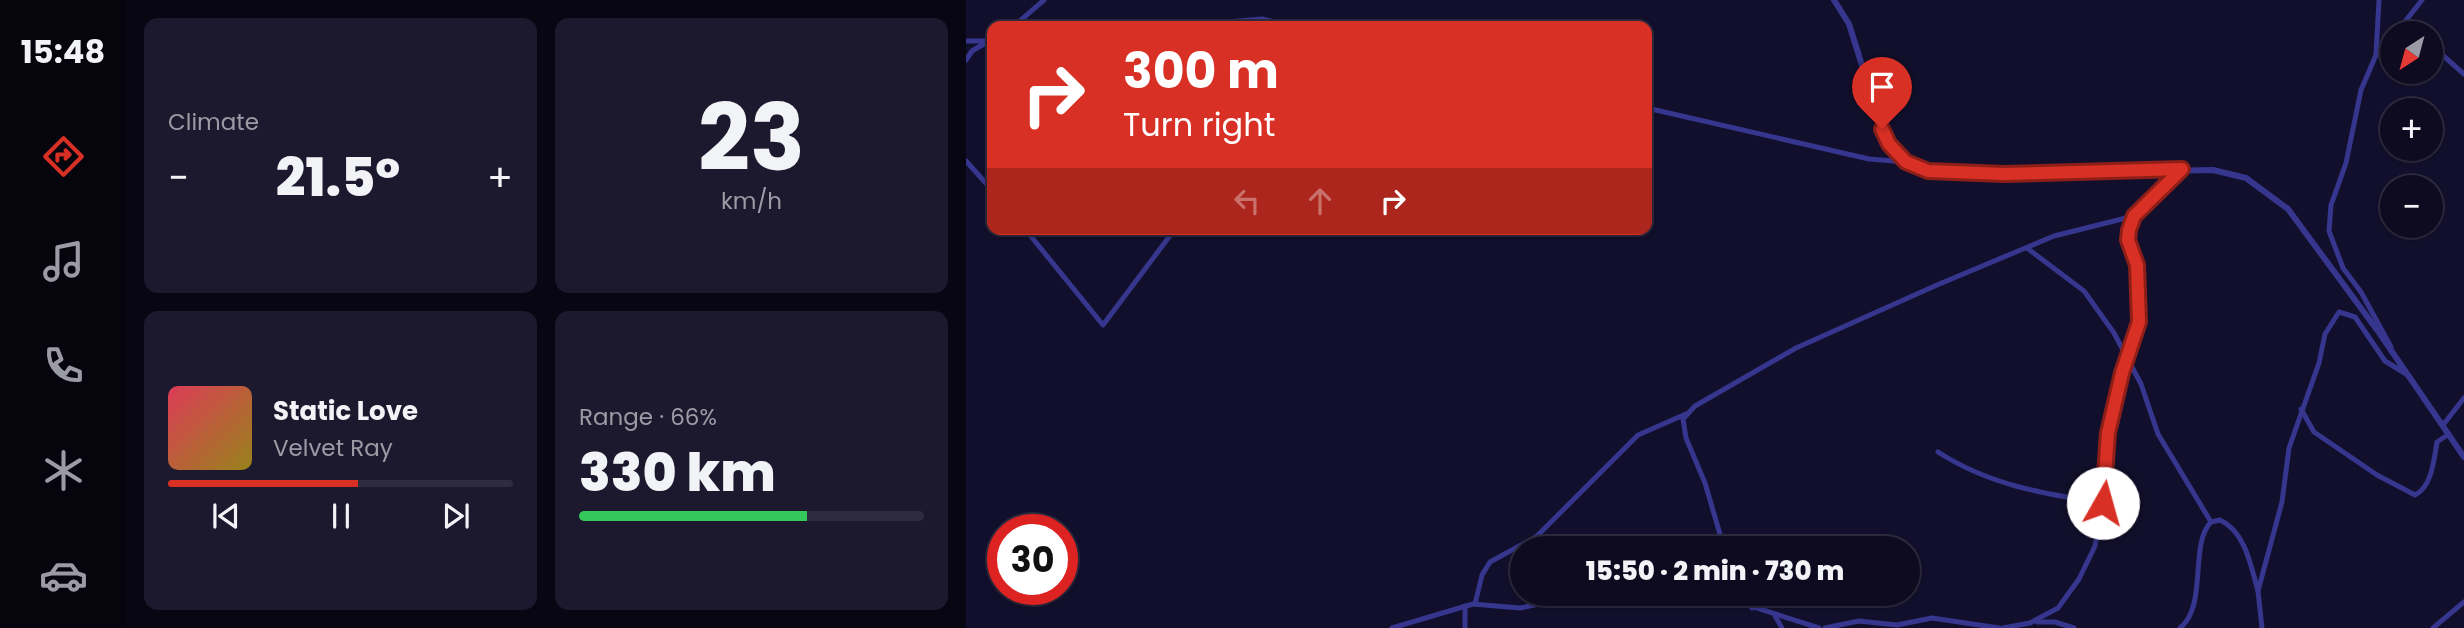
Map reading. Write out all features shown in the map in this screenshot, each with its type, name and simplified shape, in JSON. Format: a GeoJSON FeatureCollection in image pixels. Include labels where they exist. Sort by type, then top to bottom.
{"type":"FeatureCollection","features":[{"type":"Feature","properties":{"kind":"street"},"geometry":{"type":"LineString","coordinates":[[1020,21],[1044,0]]}},
{"type":"Feature","properties":{"kind":"street"},"geometry":{"type":"LineString","coordinates":[[1833,0],[1849,24],[1889,144],[1906,162],[1921,170],[1947,173],[2182,169],[2233,172],[2260,186],[2281,202],[2393,353],[2464,457]]}},
{"type":"Feature","properties":{"kind":"street"},"geometry":{"type":"LineString","coordinates":[[2379,0],[2376,55],[2359,96],[2346,163],[2331,205],[2329,230],[2343,268],[2382,329],[2393,353]]}},
{"type":"Feature","properties":{"kind":"street"},"geometry":{"type":"LineString","coordinates":[[2407,19],[2422,0]]}},
{"type":"Feature","properties":{"kind":"street"},"geometry":{"type":"LineString","coordinates":[[1239,21],[1271,21]]}},
{"type":"Feature","properties":{"kind":"street"},"geometry":{"type":"LineString","coordinates":[[966,41],[987,41]]}},
{"type":"Feature","properties":{"kind":"street"},"geometry":{"type":"LineString","coordinates":[[966,60],[976,48],[987,42]]}},
{"type":"Feature","properties":{"kind":"street"},"geometry":{"type":"LineString","coordinates":[[2376,55],[2380,51]]}},
{"type":"Feature","properties":{"kind":"street"},"geometry":{"type":"LineString","coordinates":[[2443,56],[2464,74]]}},
{"type":"Feature","properties":{"kind":"street"},"geometry":{"type":"LineString","coordinates":[[1652,109],[1868,159],[1906,162]]}},
{"type":"Feature","properties":{"kind":"street"},"geometry":{"type":"LineString","coordinates":[[966,161],[987,184]]}},
{"type":"Feature","properties":{"kind":"street"},"geometry":{"type":"LineString","coordinates":[[1475,604],[1482,575],[1490,562],[1535,537],[1638,435],[1686,414],[1796,348],[2027,248],[2074,230],[2134,216],[2182,169]]}},
{"type":"Feature","properties":{"kind":"street"},"geometry":{"type":"LineString","coordinates":[[2030,623],[2058,608],[2079,579],[2095,546],[2103,503],[2108,433],[2140,312],[2137,265],[2128,240],[2134,216]]}},
{"type":"Feature","properties":{"kind":"street"},"geometry":{"type":"LineString","coordinates":[[1030,235],[1103,325],[1170,235]]}},
{"type":"Feature","properties":{"kind":"street"},"geometry":{"type":"LineString","coordinates":[[2027,248],[2089,296],[2128,359],[2158,434],[2211,522]]}},
{"type":"Feature","properties":{"kind":"street"},"geometry":{"type":"LineString","coordinates":[[2258,591],[2282,502],[2289,448],[2319,362],[2325,334],[2339,312],[2355,317],[2385,360],[2409,376]]}},
{"type":"Feature","properties":{"kind":"street"},"geometry":{"type":"LineString","coordinates":[[2443,425],[2464,398]]}},
{"type":"Feature","properties":{"kind":"street"},"geometry":{"type":"LineString","coordinates":[[2301,409],[2312,431],[2377,475],[2415,495],[2423,489],[2432,469],[2437,442],[2449,434]]}},
{"type":"Feature","properties":{"kind":"street"},"geometry":{"type":"LineString","coordinates":[[1686,414],[1683,419],[1686,438],[1704,482],[1720,536]]}},
{"type":"Feature","properties":{"kind":"street"},"geometry":{"type":"LineString","coordinates":[[1938,452],[1973,473],[2000,482],[2103,503]]}},
{"type":"Feature","properties":{"kind":"street"},"geometry":{"type":"LineString","coordinates":[[2211,522],[2224,522],[2235,531],[2248,557],[2258,591],[2262,628]]}},
{"type":"Feature","properties":{"kind":"street"},"geometry":{"type":"LineString","coordinates":[[2180,628],[2190,614],[2204,537],[2211,522]]}},
{"type":"Feature","properties":{"kind":"street"},"geometry":{"type":"LineString","coordinates":[[2433,628],[2464,602]]}},
{"type":"Feature","properties":{"kind":"street"},"geometry":{"type":"LineString","coordinates":[[1392,628],[1475,604],[1520,608],[1529,606]]}},
{"type":"Feature","properties":{"kind":"street"},"geometry":{"type":"LineString","coordinates":[[1465,606],[1465,628]]}},
{"type":"Feature","properties":{"kind":"street"},"geometry":{"type":"LineString","coordinates":[[1746,606],[1819,628]]}},
{"type":"Feature","properties":{"kind":"street"},"geometry":{"type":"LineString","coordinates":[[1775,616],[1782,628]]}},
{"type":"Feature","properties":{"kind":"street"},"geometry":{"type":"LineString","coordinates":[[1825,628],[1845,627],[1859,621],[1897,625],[1945,618],[2001,628],[2055,622],[2074,628]]}},
{"type":"Feature","properties":{"kind":"route"},"geometry":{"type":"LineString","coordinates":[[1882,129],[1889,144],[1906,162],[1928,171],[2004,174],[2182,169],[2150,204],[2134,216],[2129,230],[2128,240],[2137,265],[2140,312],[2131,351],[2113,405],[2108,433],[2107,481],[2103,503]]}}]}
